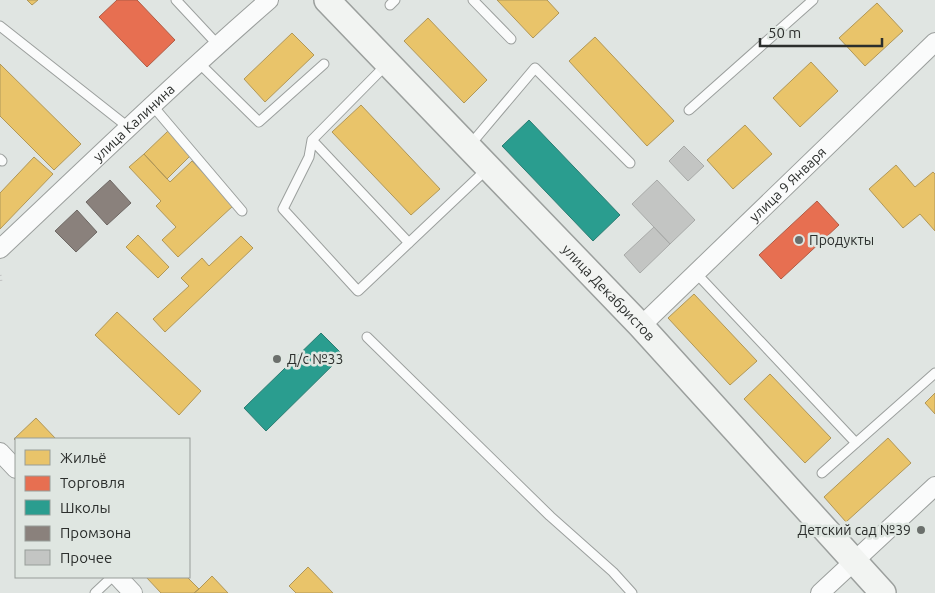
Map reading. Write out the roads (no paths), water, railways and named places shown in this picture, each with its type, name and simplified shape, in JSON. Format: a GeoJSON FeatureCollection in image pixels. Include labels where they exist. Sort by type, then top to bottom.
{"type":"FeatureCollection","features":[{"type":"Feature","properties":{"kind":"main road","name":"улица Декабристов"},"geometry":{"type":"LineString","coordinates":[[327,0],[641,326],[883,593]]}},
{"type":"Feature","properties":{"kind":"street","name":"улица Калинина"},"geometry":{"type":"LineString","coordinates":[[0,249],[198,62],[269,0]]}},
{"type":"Feature","properties":{"kind":"street","name":"улица 9 Января"},"geometry":{"type":"LineString","coordinates":[[641,326],[935,42]]}},
{"type":"Feature","properties":{"kind":"street"},"geometry":{"type":"LineString","coordinates":[[0,452],[15,468]]}},
{"type":"Feature","properties":{"kind":"street"},"geometry":{"type":"LineString","coordinates":[[820,593],[935,486]]}},
{"type":"Feature","properties":{"kind":"street"},"geometry":{"type":"LineString","coordinates":[[119,578],[133,593]]}},
{"type":"Feature","properties":{"kind":"lane"},"geometry":{"type":"LineString","coordinates":[[176,0],[218,45]]}},
{"type":"Feature","properties":{"kind":"lane"},"geometry":{"type":"LineString","coordinates":[[474,0],[510,39]]}},
{"type":"Feature","properties":{"kind":"lane"},"geometry":{"type":"LineString","coordinates":[[689,110],[814,0]]}},
{"type":"Feature","properties":{"kind":"lane"},"geometry":{"type":"LineString","coordinates":[[0,26],[128,127]]}},
{"type":"Feature","properties":{"kind":"lane"},"geometry":{"type":"LineString","coordinates":[[198,62],[259,122],[324,64]]}},
{"type":"Feature","properties":{"kind":"lane"},"geometry":{"type":"LineString","coordinates":[[388,63],[312,140],[309,157],[283,209],[358,292],[488,168]]}},
{"type":"Feature","properties":{"kind":"lane"},"geometry":{"type":"LineString","coordinates":[[468,147],[535,68],[630,163]]}},
{"type":"Feature","properties":{"kind":"lane"},"geometry":{"type":"LineString","coordinates":[[152,105],[242,211]]}},
{"type":"Feature","properties":{"kind":"lane"},"geometry":{"type":"LineString","coordinates":[[312,140],[408,243]]}},
{"type":"Feature","properties":{"kind":"lane"},"geometry":{"type":"LineString","coordinates":[[696,273],[856,443]]}},
{"type":"Feature","properties":{"kind":"lane"},"geometry":{"type":"LineString","coordinates":[[367,337],[550,516],[613,572],[632,593]]}},
{"type":"Feature","properties":{"kind":"lane"},"geometry":{"type":"LineString","coordinates":[[822,473],[935,374]]}},
{"type":"Feature","properties":{"kind":"lane"},"geometry":{"type":"LineString","coordinates":[[95,593],[111,578]]}},
{"type":"Feature","properties":{"kind":"place","name":"Продукты"},"geometry":{"type":"Point","coordinates":[799,240]}},
{"type":"Feature","properties":{"kind":"place","name":"Д/с №33"},"geometry":{"type":"Point","coordinates":[277,359]}},
{"type":"Feature","properties":{"kind":"place","name":"Детский сад №39"},"geometry":{"type":"Point","coordinates":[921,530]}}]}
